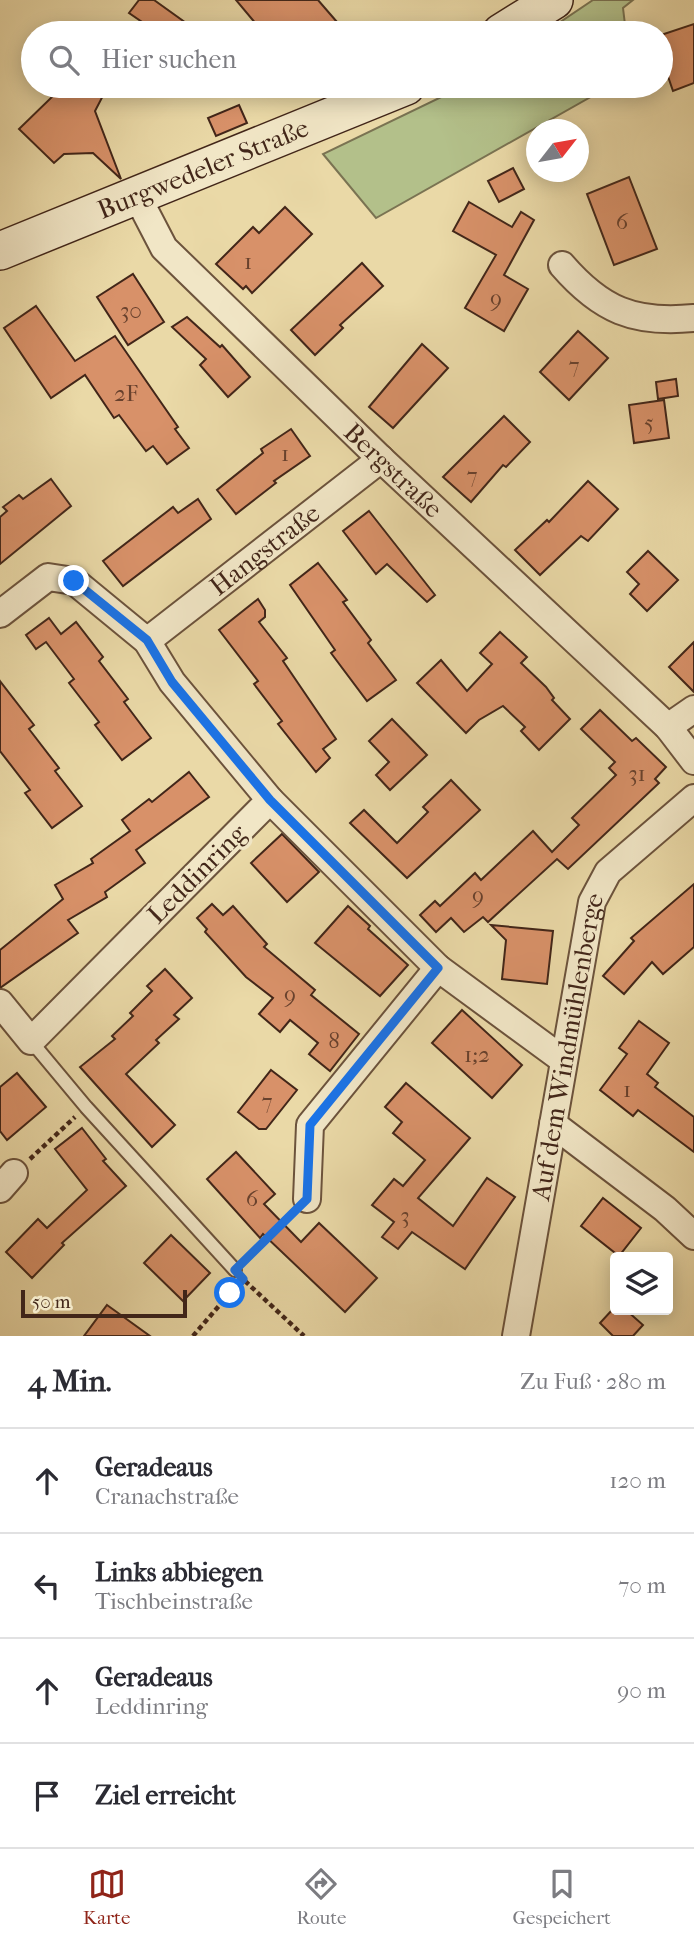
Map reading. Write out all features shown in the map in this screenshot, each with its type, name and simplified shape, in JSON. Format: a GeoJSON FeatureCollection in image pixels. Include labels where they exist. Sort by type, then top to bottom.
{"type":"FeatureCollection","features":[{"type":"Feature","properties":{"kind":"main road"},"geometry":{"type":"LineString","coordinates":[[520,21],[554,0]]}},
{"type":"Feature","properties":{"kind":"main road","name":"Burgwedeler Straße"},"geometry":{"type":"LineString","coordinates":[[0,251],[376,98]]}},
{"type":"Feature","properties":{"kind":"street","name":"Bergstraße"},"geometry":{"type":"LineString","coordinates":[[137,196],[164,248],[381,459],[668,727],[694,761]]}},
{"type":"Feature","properties":{"kind":"street"},"geometry":{"type":"LineString","coordinates":[[562,265],[583,290],[614,310],[647,319],[694,318]]}},
{"type":"Feature","properties":{"kind":"street","name":"Hangstraße"},"geometry":{"type":"LineString","coordinates":[[147,640],[381,459]]}},
{"type":"Feature","properties":{"kind":"street"},"geometry":{"type":"LineString","coordinates":[[0,614],[47,577],[74,581],[147,640],[172,682],[270,800],[438,968],[562,1059]]}},
{"type":"Feature","properties":{"kind":"street"},"geometry":{"type":"LineString","coordinates":[[668,727],[694,709]]}},
{"type":"Feature","properties":{"kind":"street","name":"Auf dem Windmühlenberge"},"geometry":{"type":"LineString","coordinates":[[516,1336],[562,1059],[592,902],[608,872],[694,798]]}},
{"type":"Feature","properties":{"kind":"street","name":"Leddinring"},"geometry":{"type":"LineString","coordinates":[[32,1041],[270,800]]}},
{"type":"Feature","properties":{"kind":"street"},"geometry":{"type":"LineString","coordinates":[[307,1199],[310,1125],[438,968]]}},
{"type":"Feature","properties":{"kind":"street"},"geometry":{"type":"LineString","coordinates":[[0,1003],[32,1041]]}},
{"type":"Feature","properties":{"kind":"street"},"geometry":{"type":"LineString","coordinates":[[553,1124],[665,1209],[694,1236]]}},
{"type":"Feature","properties":{"kind":"lane"},"geometry":{"type":"LineString","coordinates":[[32,1041],[86,1107],[239,1274]]}},
{"type":"Feature","properties":{"kind":"path"},"geometry":{"type":"LineString","coordinates":[[7,1181],[86,1107]]}},
{"type":"Feature","properties":{"kind":"path"},"geometry":{"type":"LineString","coordinates":[[193,1336],[239,1274],[307,1199]]}},
{"type":"Feature","properties":{"kind":"path"},"geometry":{"type":"LineString","coordinates":[[239,1274],[304,1336]]}},
{"type":"Feature","properties":{"kind":"green space"},"geometry":{"type":"Polygon","coordinates":[[[593,0],[633,0],[623,8],[625,21],[562,21],[593,0]]]}},
{"type":"Feature","properties":{"kind":"green space"},"geometry":{"type":"Polygon","coordinates":[[[439,98],[589,98],[552,119],[526,119],[526,133],[376,218],[323,154],[439,98]]]}},
{"type":"Feature","properties":{"kind":"building"},"geometry":{"type":"Polygon","coordinates":[[[139,0],[154,0],[183,21],[141,21],[129,13],[139,0]]]}},
{"type":"Feature","properties":{"kind":"building"},"geometry":{"type":"Polygon","coordinates":[[[236,0],[318,0],[336,21],[254,21],[236,0]]]}},
{"type":"Feature","properties":{"kind":"building"},"geometry":{"type":"Polygon","coordinates":[[[694,24],[694,83],[673,91],[673,31],[694,24]]]}},
{"type":"Feature","properties":{"kind":"building"},"geometry":{"type":"Polygon","coordinates":[[[51,98],[102,98],[95,111],[121,179],[93,153],[64,154],[54,163],[19,129],[51,98]]]}},
{"type":"Feature","properties":{"kind":"building"},"geometry":{"type":"Polygon","coordinates":[[[239,105],[247,123],[216,136],[208,118],[239,105]]]}},
{"type":"Feature","properties":{"kind":"building"},"geometry":{"type":"Polygon","coordinates":[[[513,168],[524,189],[499,202],[488,181],[513,168]]]}},
{"type":"Feature","properties":{"kind":"building"},"geometry":{"type":"Polygon","coordinates":[[[629,177],[657,249],[614,265],[587,194],[629,177]]]}},
{"type":"Feature","properties":{"kind":"building"},"geometry":{"type":"Polygon","coordinates":[[[469,202],[512,227],[521,212],[534,220],[504,275],[528,289],[504,331],[465,308],[496,255],[453,231],[469,202]]]}},
{"type":"Feature","properties":{"kind":"building"},"geometry":{"type":"Polygon","coordinates":[[[285,207],[312,234],[252,293],[246,286],[243,289],[216,264],[253,227],[259,233],[285,207]]]}},
{"type":"Feature","properties":{"kind":"building"},"geometry":{"type":"Polygon","coordinates":[[[362,263],[383,286],[340,325],[343,328],[315,355],[291,330],[362,263]]]}},
{"type":"Feature","properties":{"kind":"building"},"geometry":{"type":"Polygon","coordinates":[[[133,274],[164,322],[128,345],[97,297],[133,274]]]}},
{"type":"Feature","properties":{"kind":"building"},"geometry":{"type":"Polygon","coordinates":[[[36,306],[75,361],[115,336],[178,427],[175,429],[189,448],[167,464],[153,446],[146,451],[119,415],[114,418],[85,375],[51,398],[4,328],[36,306]]]}},
{"type":"Feature","properties":{"kind":"building"},"geometry":{"type":"Polygon","coordinates":[[[187,317],[220,347],[222,345],[250,377],[228,397],[200,365],[206,359],[172,327],[187,317]]]}},
{"type":"Feature","properties":{"kind":"building"},"geometry":{"type":"Polygon","coordinates":[[[578,331],[608,358],[569,400],[540,372],[578,331]]]}},
{"type":"Feature","properties":{"kind":"building"},"geometry":{"type":"Polygon","coordinates":[[[422,344],[448,368],[393,428],[369,407],[422,344]]]}},
{"type":"Feature","properties":{"kind":"building"},"geometry":{"type":"Polygon","coordinates":[[[676,379],[678,396],[658,399],[656,382],[676,379]]]}},
{"type":"Feature","properties":{"kind":"building"},"geometry":{"type":"Polygon","coordinates":[[[664,400],[669,438],[634,443],[629,405],[664,400]]]}},
{"type":"Feature","properties":{"kind":"building"},"geometry":{"type":"Polygon","coordinates":[[[504,416],[530,442],[506,467],[503,465],[471,502],[443,477],[504,416]]]}},
{"type":"Feature","properties":{"kind":"building"},"geometry":{"type":"Polygon","coordinates":[[[291,429],[310,456],[274,481],[276,483],[236,514],[217,490],[263,453],[261,449],[291,429]]]}},
{"type":"Feature","properties":{"kind":"building"},"geometry":{"type":"Polygon","coordinates":[[[51,479],[71,506],[0,564],[0,517],[7,511],[3,507],[19,495],[23,499],[51,479]]]}},
{"type":"Feature","properties":{"kind":"building"},"geometry":{"type":"Polygon","coordinates":[[[588,481],[618,509],[588,541],[581,536],[540,575],[515,550],[547,520],[549,522],[588,481]]]}},
{"type":"Feature","properties":{"kind":"building"},"geometry":{"type":"Polygon","coordinates":[[[198,499],[211,519],[123,586],[103,561],[173,507],[178,513],[198,499]]]}},
{"type":"Feature","properties":{"kind":"building"},"geometry":{"type":"Polygon","coordinates":[[[369,511],[435,595],[427,602],[387,564],[376,574],[343,531],[369,511]]]}},
{"type":"Feature","properties":{"kind":"building"},"geometry":{"type":"Polygon","coordinates":[[[648,551],[678,580],[647,611],[630,594],[639,584],[627,572],[648,551]]]}},
{"type":"Feature","properties":{"kind":"building"},"geometry":{"type":"Polygon","coordinates":[[[318,563],[347,600],[343,602],[371,640],[368,643],[396,680],[367,701],[331,653],[335,650],[290,585],[318,563]]]}},
{"type":"Feature","properties":{"kind":"building"},"geometry":{"type":"Polygon","coordinates":[[[258,599],[265,610],[265,617],[259,622],[287,658],[283,661],[336,739],[323,749],[330,758],[316,772],[278,724],[282,721],[254,684],[258,681],[219,630],[258,599]]]}},
{"type":"Feature","properties":{"kind":"building"},"geometry":{"type":"Polygon","coordinates":[[[49,618],[61,634],[76,622],[103,657],[99,661],[128,699],[124,702],[151,738],[122,760],[95,725],[99,722],[69,683],[74,679],[46,642],[36,649],[26,635],[49,618]]]}},
{"type":"Feature","properties":{"kind":"building"},"geometry":{"type":"Polygon","coordinates":[[[500,632],[527,657],[521,663],[546,687],[554,698],[552,700],[570,719],[539,750],[521,731],[525,727],[503,706],[479,720],[466,733],[417,683],[441,660],[467,691],[492,664],[480,653],[500,632]]]}},
{"type":"Feature","properties":{"kind":"building"},"geometry":{"type":"Polygon","coordinates":[[[694,642],[694,692],[669,667],[694,642]]]}},
{"type":"Feature","properties":{"kind":"building"},"geometry":{"type":"Polygon","coordinates":[[[0,681],[34,725],[29,729],[59,768],[55,771],[82,806],[52,828],[25,793],[30,790],[0,751],[0,681]]]}},
{"type":"Feature","properties":{"kind":"building"},"geometry":{"type":"Polygon","coordinates":[[[600,710],[632,741],[636,738],[666,767],[655,779],[659,783],[568,869],[557,859],[488,922],[483,917],[464,932],[451,918],[436,932],[420,915],[435,901],[440,906],[475,873],[481,880],[533,831],[552,852],[579,825],[572,818],[616,775],[609,768],[615,762],[581,729],[600,710]]]}},
{"type":"Feature","properties":{"kind":"building"},"geometry":{"type":"Polygon","coordinates":[[[392,719],[427,755],[390,790],[376,775],[389,762],[369,741],[392,719]]]}},
{"type":"Feature","properties":{"kind":"building"},"geometry":{"type":"Polygon","coordinates":[[[189,772],[209,797],[136,850],[145,863],[105,892],[107,897],[68,920],[78,933],[0,988],[0,950],[63,899],[55,885],[93,863],[91,859],[130,831],[122,820],[149,799],[152,802],[189,772]]]}},
{"type":"Feature","properties":{"kind":"building"},"geometry":{"type":"Polygon","coordinates":[[[451,780],[480,810],[407,878],[350,823],[364,810],[397,843],[428,812],[423,807],[451,780]]]}},
{"type":"Feature","properties":{"kind":"building"},"geometry":{"type":"Polygon","coordinates":[[[282,834],[319,872],[287,902],[251,863],[282,834]]]}},
{"type":"Feature","properties":{"kind":"building"},"geometry":{"type":"Polygon","coordinates":[[[694,884],[694,947],[663,974],[652,962],[624,994],[603,976],[634,941],[631,938],[694,884]]]}},
{"type":"Feature","properties":{"kind":"building"},"geometry":{"type":"Polygon","coordinates":[[[212,904],[223,915],[233,906],[267,944],[264,947],[315,990],[311,995],[359,1034],[330,1071],[309,1054],[318,1043],[290,1020],[280,1032],[259,1014],[273,998],[246,977],[205,932],[207,929],[197,918],[212,904]]]}},
{"type":"Feature","properties":{"kind":"building"},"geometry":{"type":"Polygon","coordinates":[[[348,906],[370,926],[368,929],[408,965],[380,996],[315,943],[348,906]]]}},
{"type":"Feature","properties":{"kind":"building"},"geometry":{"type":"Polygon","coordinates":[[[491,925],[553,931],[547,984],[502,979],[506,940],[491,925]]]}},
{"type":"Feature","properties":{"kind":"building"},"geometry":{"type":"Polygon","coordinates":[[[165,969],[192,998],[174,1015],[179,1019],[156,1040],[159,1043],[126,1074],[175,1125],[152,1147],[80,1067],[115,1039],[112,1036],[133,1016],[130,1013],[152,991],[147,986],[165,969]]]}},
{"type":"Feature","properties":{"kind":"building"},"geometry":{"type":"Polygon","coordinates":[[[462,1010],[522,1065],[492,1098],[432,1043],[462,1010]]]}},
{"type":"Feature","properties":{"kind":"building"},"geometry":{"type":"Polygon","coordinates":[[[639,1021],[669,1043],[647,1074],[658,1083],[655,1087],[694,1117],[694,1152],[638,1110],[633,1116],[600,1090],[627,1054],[619,1048],[639,1021]]]}},
{"type":"Feature","properties":{"kind":"building"},"geometry":{"type":"Polygon","coordinates":[[[271,1070],[297,1090],[266,1129],[259,1129],[238,1112],[271,1070]]]}},
{"type":"Feature","properties":{"kind":"building"},"geometry":{"type":"Polygon","coordinates":[[[17,1073],[46,1107],[7,1140],[0,1131],[0,1087],[17,1073]]]}},
{"type":"Feature","properties":{"kind":"building"},"geometry":{"type":"Polygon","coordinates":[[[406,1083],[470,1138],[418,1198],[453,1226],[487,1178],[515,1197],[465,1269],[412,1232],[398,1249],[382,1237],[394,1222],[372,1205],[394,1179],[403,1186],[425,1160],[393,1133],[402,1122],[385,1107],[406,1083]]]}},
{"type":"Feature","properties":{"kind":"building"},"geometry":{"type":"Polygon","coordinates":[[[82,1128],[106,1159],[103,1161],[126,1186],[62,1243],[64,1245],[32,1278],[6,1252],[38,1219],[47,1228],[87,1190],[55,1149],[82,1128]]]}},
{"type":"Feature","properties":{"kind":"building"},"geometry":{"type":"Polygon","coordinates":[[[236,1152],[275,1194],[264,1204],[301,1242],[319,1223],[377,1278],[345,1312],[263,1234],[260,1238],[207,1179],[236,1152]]]}},
{"type":"Feature","properties":{"kind":"building"},"geometry":{"type":"Polygon","coordinates":[[[603,1198],[641,1228],[622,1252],[614,1252],[581,1226],[603,1198]]]}},
{"type":"Feature","properties":{"kind":"building"},"geometry":{"type":"Polygon","coordinates":[[[171,1235],[210,1273],[183,1301],[144,1263],[171,1235]]]}},
{"type":"Feature","properties":{"kind":"building"},"geometry":{"type":"Polygon","coordinates":[[[107,1305],[150,1336],[84,1336],[107,1305]]]}},
{"type":"Feature","properties":{"kind":"building"},"geometry":{"type":"Polygon","coordinates":[[[610,1312],[610,1315],[632,1315],[643,1325],[633,1336],[613,1336],[600,1323],[610,1312]]]}},
{"type":"Feature","properties":{"kind":"route"},"geometry":{"type":"LineString","coordinates":[[74,581],[147,640],[172,682],[270,800],[438,968],[310,1125],[307,1199],[235,1270],[243,1279],[230,1293]]}}]}
